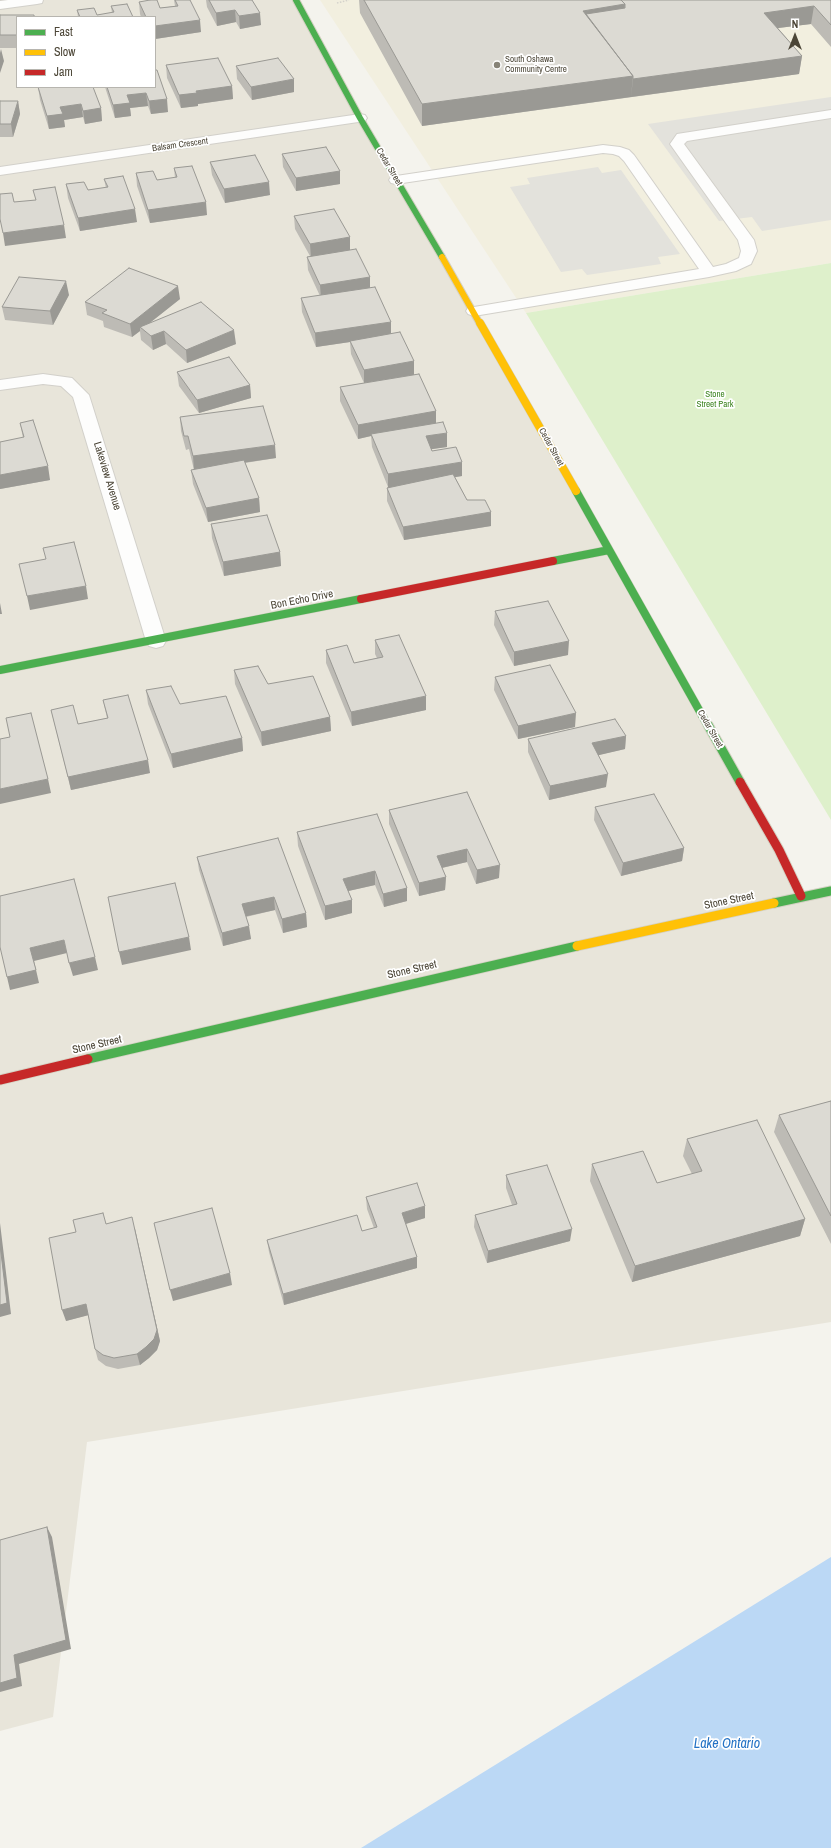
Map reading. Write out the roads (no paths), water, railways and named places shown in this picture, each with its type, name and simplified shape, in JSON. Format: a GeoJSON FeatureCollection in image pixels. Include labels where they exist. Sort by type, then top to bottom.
{"type":"FeatureCollection","features":[{"type":"Feature","properties":{"kind":"street"},"geometry":{"type":"LineString","coordinates":[[0,5],[37,0]]}},
{"type":"Feature","properties":{"kind":"street","name":"Cedar Street"},"geometry":{"type":"LineString","coordinates":[[296,0],[360,118],[474,311],[779,850],[801,896]]}},
{"type":"Feature","properties":{"kind":"street"},"geometry":{"type":"LineString","coordinates":[[474,311],[709,272],[730,268],[746,261],[749,251],[746,240],[678,144],[682,137],[831,114]]}},
{"type":"Feature","properties":{"kind":"street","name":"Balsam Crescent"},"geometry":{"type":"LineString","coordinates":[[0,171],[360,118]]}},
{"type":"Feature","properties":{"kind":"street"},"geometry":{"type":"LineString","coordinates":[[396,180],[603,149],[615,150],[624,153],[629,158],[709,272]]}},
{"type":"Feature","properties":{"kind":"street","name":"Lakeview Avenue"},"geometry":{"type":"LineString","coordinates":[[0,385],[31,380],[53,380],[66,382],[81,395],[156,641]]}},
{"type":"Feature","properties":{"kind":"street","name":"Bon Echo Drive"},"geometry":{"type":"LineString","coordinates":[[0,670],[156,641],[609,550]]}},
{"type":"Feature","properties":{"kind":"street","name":"Stone Street"},"geometry":{"type":"LineString","coordinates":[[0,1080],[431,978],[801,896],[831,891]]}},
{"type":"Feature","properties":{"kind":"water","name":"Lake Ontario"},"geometry":{"type":"Polygon","coordinates":[[[831,1557],[831,1848],[361,1848],[831,1557]]]}},
{"type":"Feature","properties":{"kind":"place","name":"South Oshawa Community Centre"},"geometry":{"type":"Point","coordinates":[497,65]}},
{"type":"Feature","properties":{"kind":"park label","name":"Stone Street Park"},"geometry":{"type":"Point","coordinates":[715,400]}}]}
